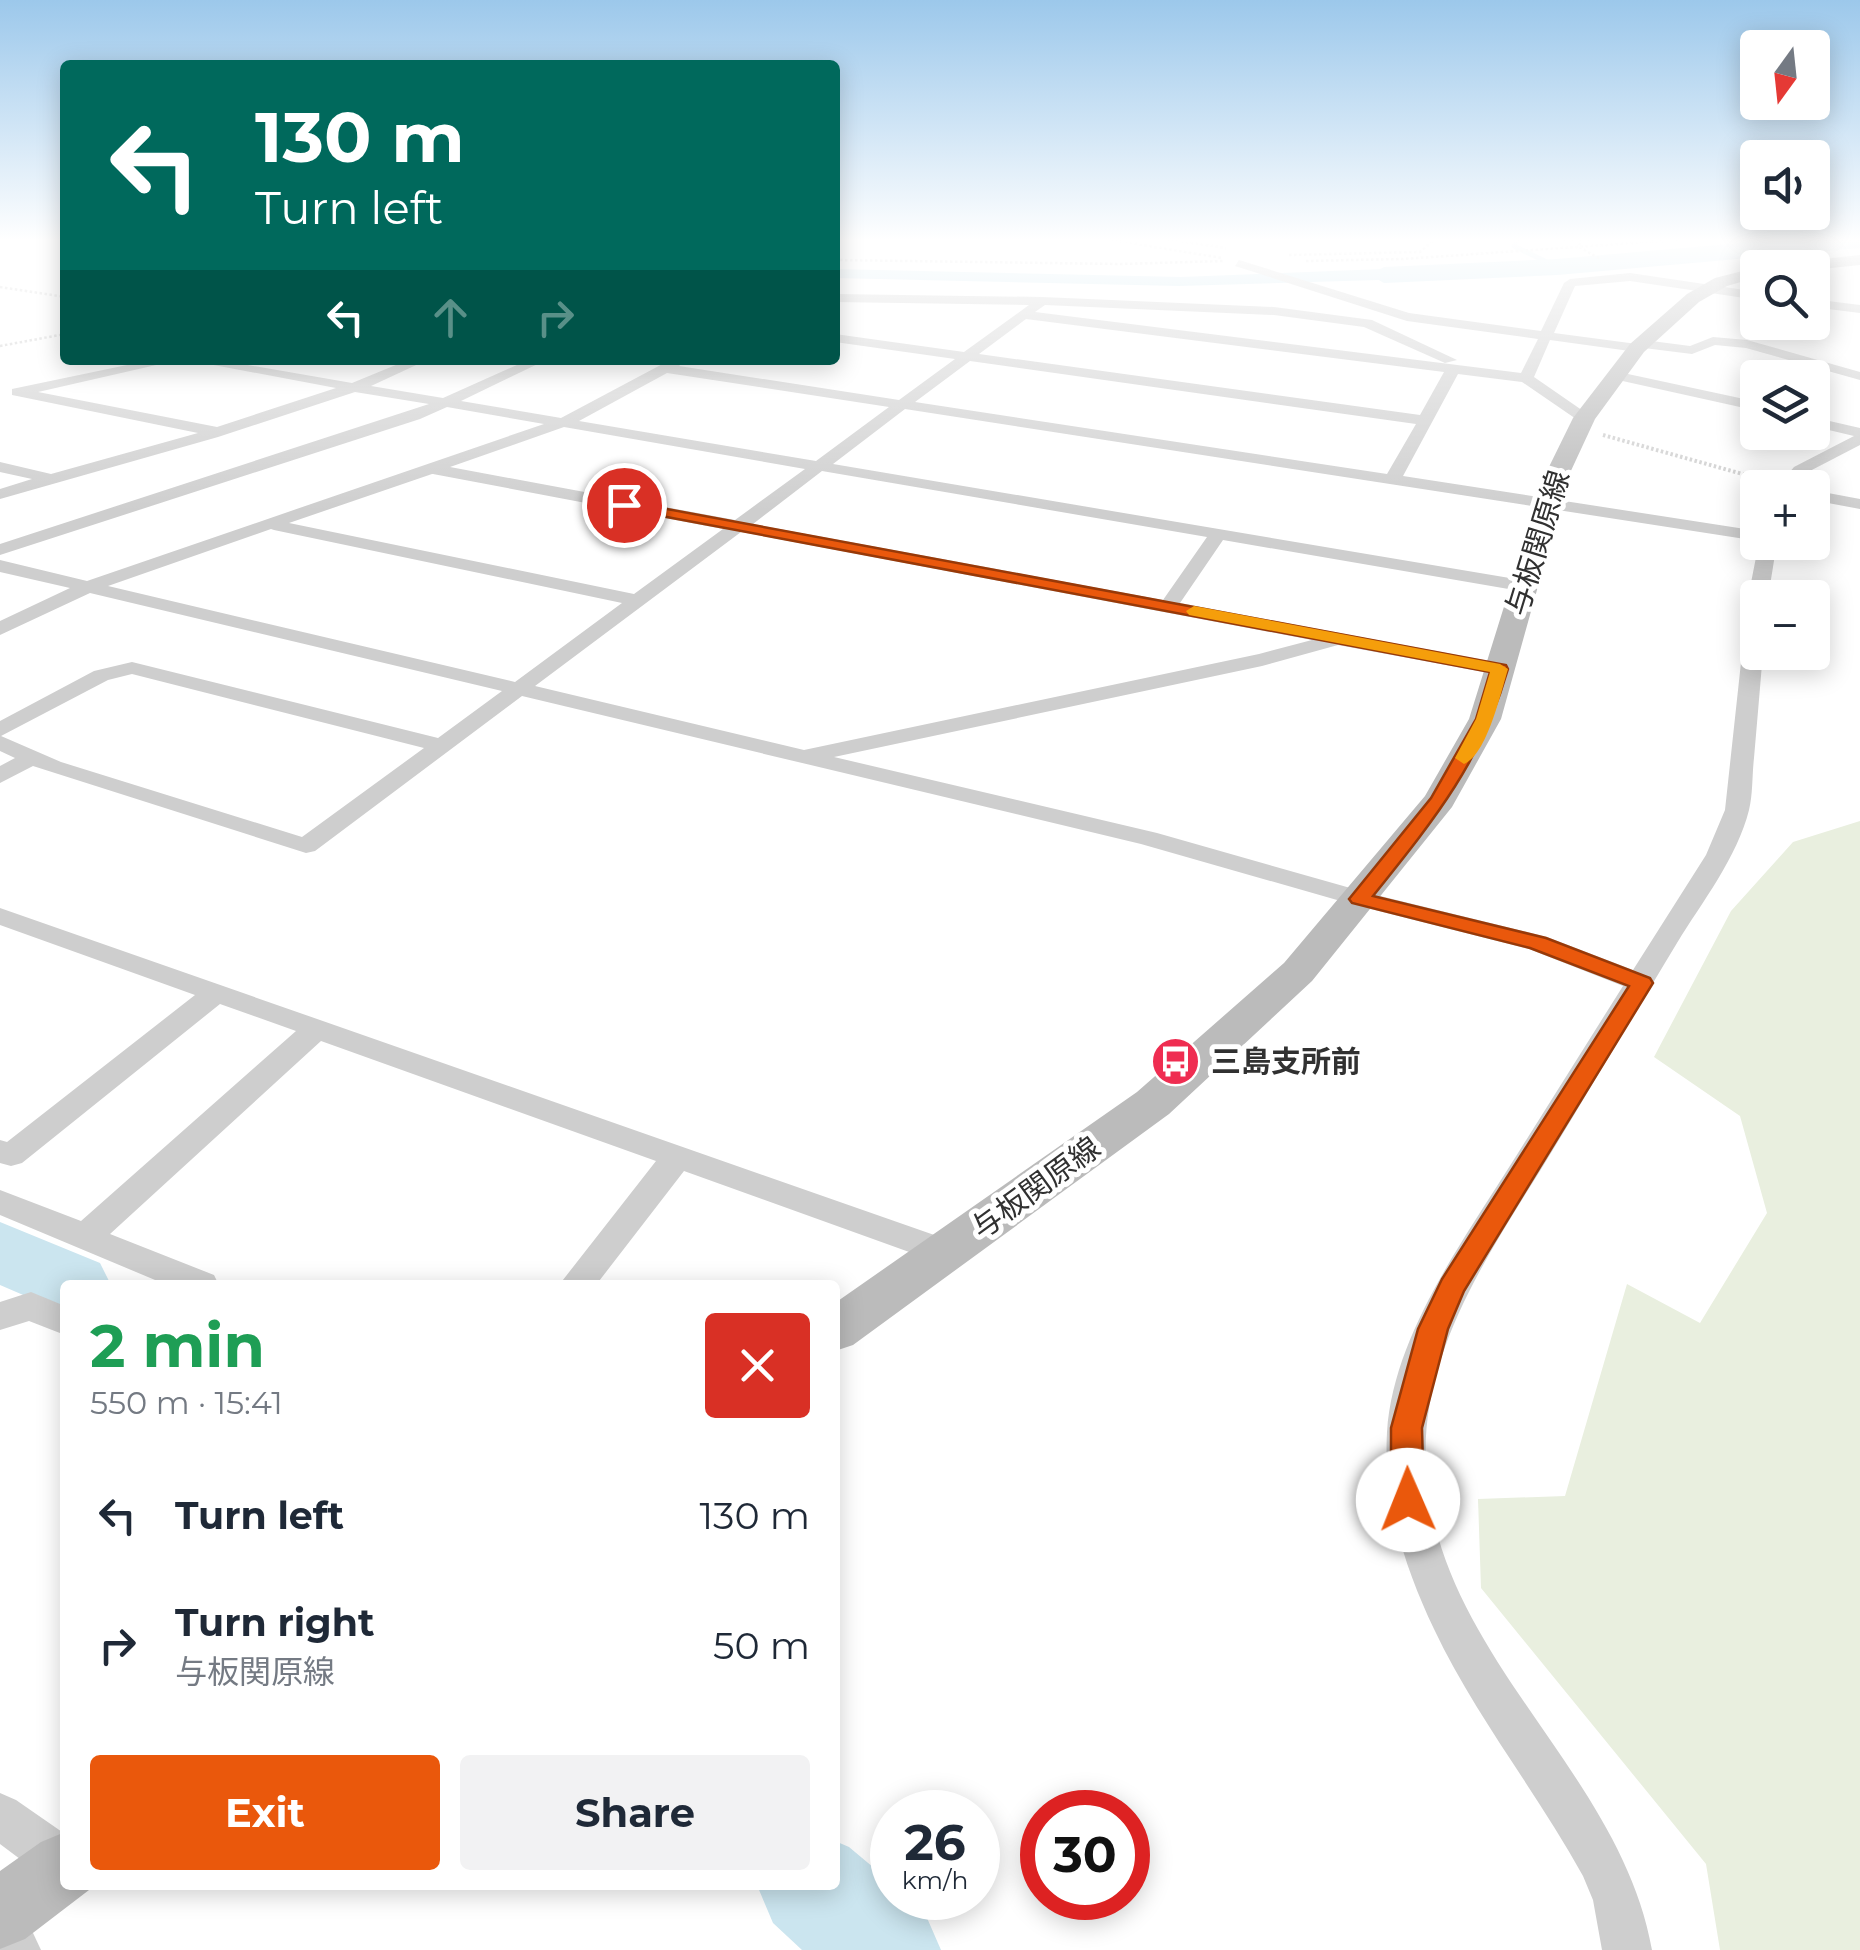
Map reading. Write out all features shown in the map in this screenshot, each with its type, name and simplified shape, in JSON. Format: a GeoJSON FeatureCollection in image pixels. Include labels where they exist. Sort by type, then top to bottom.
{"type":"FeatureCollection","features":[{"type":"Feature","properties":{"kind":"main road","name":"与板関原線"},"geometry":{"type":"LineString","coordinates":[[840,1327],[1154,1103],[1298,972],[1360,899],[1440,800],[1485,719],[1549,503],[1581,423],[1632,356],[1662,329]]}},
{"type":"Feature","properties":{"kind":"main road"},"geometry":{"type":"LineString","coordinates":[[0,1914],[60,1868]]}},
{"type":"Feature","properties":{"kind":"street"},"geometry":{"type":"LineString","coordinates":[[0,743],[31,758],[306,846],[1006,329]]}},
{"type":"Feature","properties":{"kind":"street"},"geometry":{"type":"LineString","coordinates":[[1136,329],[1526,378],[1581,423]]}},
{"type":"Feature","properties":{"kind":"street"},"geometry":{"type":"LineString","coordinates":[[1381,329],[1475,372]]}},
{"type":"Feature","properties":{"kind":"street"},"geometry":{"type":"LineString","coordinates":[[1489,329],[1632,356],[1740,399]]}},
{"type":"Feature","properties":{"kind":"street"},"geometry":{"type":"LineString","coordinates":[[1526,378],[1547,329]]}},
{"type":"Feature","properties":{"kind":"street"},"geometry":{"type":"LineString","coordinates":[[840,339],[1422,420]]}},
{"type":"Feature","properties":{"kind":"street"},"geometry":{"type":"LineString","coordinates":[[1632,356],[1684,350],[1713,341],[1747,344],[1860,376]]}},
{"type":"Feature","properties":{"kind":"street"},"geometry":{"type":"LineString","coordinates":[[8,393],[146,365]]}},
{"type":"Feature","properties":{"kind":"street"},"geometry":{"type":"LineString","coordinates":[[224,365],[1526,586]]}},
{"type":"Feature","properties":{"kind":"street"},"geometry":{"type":"LineString","coordinates":[[0,494],[356,387],[408,365]]}},
{"type":"Feature","properties":{"kind":"street"},"geometry":{"type":"LineString","coordinates":[[0,550],[338,442],[449,403],[529,365]]}},
{"type":"Feature","properties":{"kind":"street"},"geometry":{"type":"LineString","coordinates":[[0,630],[88,587],[565,422],[670,365]]}},
{"type":"Feature","properties":{"kind":"street"},"geometry":{"type":"LineString","coordinates":[[678,365],[902,405],[1740,533]]}},
{"type":"Feature","properties":{"kind":"street"},"geometry":{"type":"LineString","coordinates":[[1393,479],[1453,369]]}},
{"type":"Feature","properties":{"kind":"street"},"geometry":{"type":"LineString","coordinates":[[8,393],[214,431]]}},
{"type":"Feature","properties":{"kind":"street"},"geometry":{"type":"LineString","coordinates":[[1830,426],[1860,436]]}},
{"type":"Feature","properties":{"kind":"street"},"geometry":{"type":"LineString","coordinates":[[1800,470],[1860,436]]}},
{"type":"Feature","properties":{"kind":"street"},"geometry":{"type":"LineString","coordinates":[[0,467],[50,478]]}},
{"type":"Feature","properties":{"kind":"street"},"geometry":{"type":"LineString","coordinates":[[433,469],[1500,669]]}},
{"type":"Feature","properties":{"kind":"street"},"geometry":{"type":"LineString","coordinates":[[1830,498],[1860,504]]}},
{"type":"Feature","properties":{"kind":"street"},"geometry":{"type":"LineString","coordinates":[[272,524],[635,600]]}},
{"type":"Feature","properties":{"kind":"street"},"geometry":{"type":"LineString","coordinates":[[1168,606],[1219,533]]}},
{"type":"Feature","properties":{"kind":"street"},"geometry":{"type":"LineString","coordinates":[[0,566],[1148,838],[1360,899],[1538,943],[1642,983]]}},
{"type":"Feature","properties":{"kind":"street"},"geometry":{"type":"LineString","coordinates":[[804,757],[1262,660],[1342,639]]}},
{"type":"Feature","properties":{"kind":"street"},"geometry":{"type":"LineString","coordinates":[[0,730],[100,674],[132,668],[446,746]]}},
{"type":"Feature","properties":{"kind":"street"},"geometry":{"type":"LineString","coordinates":[[1627,1950],[1624,1923],[1607,1867],[1472,1662],[1420,1548],[1408,1500],[1406,1428],[1433,1329],[1452,1287],[1718,855],[1737,810],[1751,670]]}},
{"type":"Feature","properties":{"kind":"street"},"geometry":{"type":"LineString","coordinates":[[0,776],[31,758]]}},
{"type":"Feature","properties":{"kind":"street"},"geometry":{"type":"LineString","coordinates":[[1,917],[948,1253]]}},
{"type":"Feature","properties":{"kind":"street"},"geometry":{"type":"LineString","coordinates":[[4,1158],[215,994]]}},
{"type":"Feature","properties":{"kind":"street"},"geometry":{"type":"LineString","coordinates":[[85,1237],[315,1030]]}},
{"type":"Feature","properties":{"kind":"street"},"geometry":{"type":"LineString","coordinates":[[580,1280],[676,1158]]}},
{"type":"Feature","properties":{"kind":"street"},"geometry":{"type":"LineString","coordinates":[[0,1202],[190,1280]]}},
{"type":"Feature","properties":{"kind":"street"},"geometry":{"type":"LineString","coordinates":[[0,1316],[31,1306],[60,1319]]}},
{"type":"Feature","properties":{"kind":"street"},"geometry":{"type":"LineString","coordinates":[[0,1816],[60,1860]]}},
{"type":"Feature","properties":{"kind":"street"},"geometry":{"type":"LineString","coordinates":[[0,1938],[16,1950]]}},
{"type":"Feature","properties":{"kind":"path"},"geometry":{"type":"LineString","coordinates":[[0,346],[60,335]]}},
{"type":"Feature","properties":{"kind":"path"},"geometry":{"type":"LineString","coordinates":[[1581,423],[1740,473]]}},
{"type":"Feature","properties":{"kind":"green space"},"geometry":{"type":"Polygon","coordinates":[[[1860,821],[1860,1950],[1720,1950],[1706,1864],[1481,1588],[1478,1499],[1565,1496],[1627,1284],[1700,1323],[1767,1213],[1740,1116],[1654,1057],[1731,911],[1793,842],[1860,821]]]}},
{"type":"Feature","properties":{"kind":"waterway"},"geometry":{"type":"LineString","coordinates":[[0,1251],[61,1280]]}},
{"type":"Feature","properties":{"kind":"waterway"},"geometry":{"type":"LineString","coordinates":[[817,1890],[885,1950]]}},
{"type":"Feature","properties":{"kind":"slow traffic"},"geometry":{"type":"LineString","coordinates":[[1194,611],[1500,669],[1485,719],[1464,758]]}},
{"type":"Feature","properties":{"kind":"place","name":"三島支所前"},"geometry":{"type":"Point","coordinates":[1176,1062]}},
{"type":"Feature","properties":{"kind":"route"},"geometry":{"type":"LineString","coordinates":[[624,505],[1500,669],[1485,719],[1440,800],[1360,899],[1538,943],[1642,983],[1452,1287],[1433,1329],[1406,1428],[1408,1500]]}}]}
